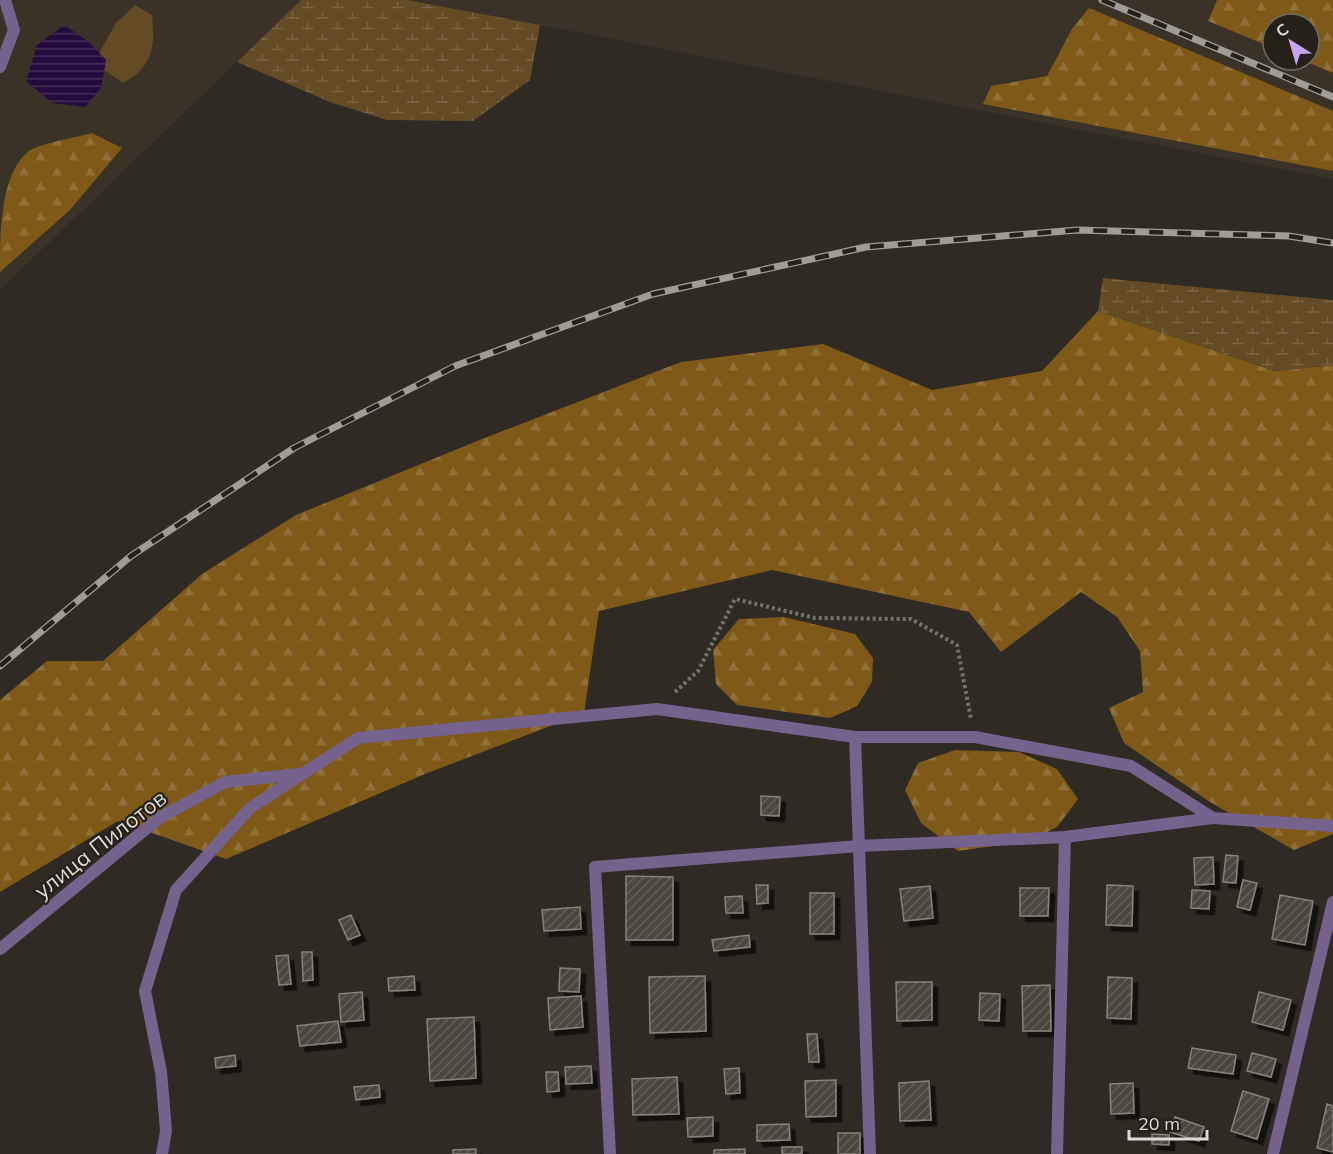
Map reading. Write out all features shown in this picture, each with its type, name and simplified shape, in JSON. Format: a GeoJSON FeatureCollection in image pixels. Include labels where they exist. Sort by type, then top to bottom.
{"type":"FeatureCollection","features":[{"type":"Feature","properties":{"kind":"street"},"geometry":{"type":"LineString","coordinates":[[0,67],[15,30],[5,0]]}},
{"type":"Feature","properties":{"kind":"street"},"geometry":{"type":"LineString","coordinates":[[162,1154],[166,1131],[161,1072],[146,991],[176,890],[250,808],[358,738],[657,709],[855,737],[975,736],[1131,766],[1213,818]]}},
{"type":"Feature","properties":{"kind":"street"},"geometry":{"type":"LineString","coordinates":[[855,737],[870,1154]]}},
{"type":"Feature","properties":{"kind":"street","name":"улица Пилотов"},"geometry":{"type":"LineString","coordinates":[[0,949],[159,818],[225,782],[303,773]]}},
{"type":"Feature","properties":{"kind":"street"},"geometry":{"type":"LineString","coordinates":[[610,1154],[595,867],[859,846],[1065,837],[1213,818],[1333,826]]}},
{"type":"Feature","properties":{"kind":"street"},"geometry":{"type":"LineString","coordinates":[[1057,1154],[1065,837]]}},
{"type":"Feature","properties":{"kind":"street"},"geometry":{"type":"LineString","coordinates":[[1273,1154],[1333,902]]}},
{"type":"Feature","properties":{"kind":"path"},"geometry":{"type":"LineString","coordinates":[[657,709],[698,671],[735,599],[815,618],[911,619],[957,645],[975,736]]}},
{"type":"Feature","properties":{"kind":"shaded area"},"geometry":{"type":"Polygon","coordinates":[[[0,0],[301,0],[0,290],[0,0]]]}},
{"type":"Feature","properties":{"kind":"shaded area"},"geometry":{"type":"Polygon","coordinates":[[[407,0],[1333,0],[1333,179],[540,25],[407,0]]]}},
{"type":"Feature","properties":{"kind":"shaded area"},"geometry":{"type":"Polygon","coordinates":[[[64,25],[89,42],[106,60],[101,88],[85,107],[52,103],[26,81],[37,45],[64,25]]]}},
{"type":"Feature","properties":{"kind":"green space"},"geometry":{"type":"Polygon","coordinates":[[[301,0],[407,0],[540,25],[530,80],[473,121],[387,120],[330,102],[237,62],[301,0]]]}},
{"type":"Feature","properties":{"kind":"green space"},"geometry":{"type":"Polygon","coordinates":[[[1217,0],[1333,0],[1333,73],[1321,68],[1321,12],[1261,12],[1261,43],[1208,21],[1217,0]]]}},
{"type":"Feature","properties":{"kind":"green space"},"geometry":{"type":"Polygon","coordinates":[[[135,5],[152,15],[152,46],[147,62],[141,70],[123,83],[104,70],[106,60],[99,53],[116,23],[135,5]]]}},
{"type":"Feature","properties":{"kind":"green space"},"geometry":{"type":"Polygon","coordinates":[[[1089,8],[1333,111],[1333,171],[983,104],[991,86],[1047,76],[1072,29],[1089,8]]]}},
{"type":"Feature","properties":{"kind":"green space"},"geometry":{"type":"Polygon","coordinates":[[[92,133],[122,148],[70,210],[0,272],[0,240],[4,206],[12,174],[19,161],[35,148],[92,133]]]}},
{"type":"Feature","properties":{"kind":"green space"},"geometry":{"type":"Polygon","coordinates":[[[1103,278],[1333,300],[1333,365],[1275,371],[1098,311],[1103,278]]]}},
{"type":"Feature","properties":{"kind":"green space"},"geometry":{"type":"Polygon","coordinates":[[[1098,311],[1275,371],[1333,365],[1333,834],[1294,850],[1210,802],[1124,743],[1109,708],[1143,692],[1140,651],[1117,617],[1081,592],[1001,652],[969,612],[772,570],[599,611],[584,713],[425,774],[226,859],[118,821],[0,892],[0,700],[47,661],[103,661],[202,574],[296,515],[482,439],[681,362],[823,344],[932,390],[1042,371],[1098,311]]]}},
{"type":"Feature","properties":{"kind":"green space"},"geometry":{"type":"Polygon","coordinates":[[[784,617],[855,634],[873,658],[872,682],[857,706],[830,718],[737,705],[716,684],[713,650],[739,619],[784,617]]]}},
{"type":"Feature","properties":{"kind":"green space"},"geometry":{"type":"Polygon","coordinates":[[[955,750],[1019,752],[1057,769],[1078,799],[1057,827],[1029,841],[958,851],[921,823],[905,790],[918,763],[955,750]]]}},
{"type":"Feature","properties":{"kind":"building"},"geometry":{"type":"Polygon","coordinates":[[[761,796],[780,797],[779,816],[761,815],[761,796]]]}},
{"type":"Feature","properties":{"kind":"building"},"geometry":{"type":"Polygon","coordinates":[[[1226,855],[1238,856],[1236,883],[1223,882],[1226,855]]]}},
{"type":"Feature","properties":{"kind":"building"},"geometry":{"type":"Polygon","coordinates":[[[1213,857],[1214,884],[1195,885],[1194,858],[1213,857]]]}},
{"type":"Feature","properties":{"kind":"building"},"geometry":{"type":"Polygon","coordinates":[[[626,876],[673,877],[673,940],[626,940],[626,876]]]}},
{"type":"Feature","properties":{"kind":"building"},"geometry":{"type":"Polygon","coordinates":[[[1243,880],[1257,883],[1250,910],[1237,907],[1243,880]]]}},
{"type":"Feature","properties":{"kind":"building"},"geometry":{"type":"Polygon","coordinates":[[[756,885],[768,885],[768,903],[757,904],[756,885]]]}},
{"type":"Feature","properties":{"kind":"building"},"geometry":{"type":"Polygon","coordinates":[[[1107,885],[1133,886],[1132,926],[1106,925],[1107,885]]]}},
{"type":"Feature","properties":{"kind":"building"},"geometry":{"type":"Polygon","coordinates":[[[930,886],[933,918],[904,921],[900,889],[930,886]]]}},
{"type":"Feature","properties":{"kind":"building"},"geometry":{"type":"Polygon","coordinates":[[[1020,888],[1049,888],[1048,916],[1020,916],[1020,888]]]}},
{"type":"Feature","properties":{"kind":"building"},"geometry":{"type":"Polygon","coordinates":[[[1192,890],[1210,891],[1209,909],[1191,908],[1192,890]]]}},
{"type":"Feature","properties":{"kind":"building"},"geometry":{"type":"Polygon","coordinates":[[[810,893],[834,893],[834,934],[810,934],[810,893]]]}},
{"type":"Feature","properties":{"kind":"building"},"geometry":{"type":"Polygon","coordinates":[[[1280,895],[1313,901],[1305,945],[1272,939],[1280,895]]]}},
{"type":"Feature","properties":{"kind":"building"},"geometry":{"type":"Polygon","coordinates":[[[742,896],[743,913],[726,913],[725,897],[742,896]]]}},
{"type":"Feature","properties":{"kind":"building"},"geometry":{"type":"Polygon","coordinates":[[[580,907],[581,929],[544,931],[542,910],[580,907]]]}},
{"type":"Feature","properties":{"kind":"building"},"geometry":{"type":"Polygon","coordinates":[[[351,915],[360,935],[348,940],[339,920],[351,915]]]}},
{"type":"Feature","properties":{"kind":"building"},"geometry":{"type":"Polygon","coordinates":[[[749,935],[750,947],[714,951],[712,940],[749,935]]]}},
{"type":"Feature","properties":{"kind":"building"},"geometry":{"type":"Polygon","coordinates":[[[302,952],[312,952],[313,980],[303,981],[302,952]]]}},
{"type":"Feature","properties":{"kind":"building"},"geometry":{"type":"Polygon","coordinates":[[[288,955],[291,984],[279,985],[276,956],[288,955]]]}},
{"type":"Feature","properties":{"kind":"building"},"geometry":{"type":"Polygon","coordinates":[[[560,968],[580,969],[579,992],[559,991],[560,968]]]}},
{"type":"Feature","properties":{"kind":"building"},"geometry":{"type":"Polygon","coordinates":[[[414,976],[415,990],[389,991],[388,978],[414,976]]]}},
{"type":"Feature","properties":{"kind":"building"},"geometry":{"type":"Polygon","coordinates":[[[705,976],[706,1031],[650,1033],[649,977],[705,976]]]}},
{"type":"Feature","properties":{"kind":"building"},"geometry":{"type":"Polygon","coordinates":[[[1108,977],[1132,978],[1131,1019],[1107,1018],[1108,977]]]}},
{"type":"Feature","properties":{"kind":"building"},"geometry":{"type":"Polygon","coordinates":[[[896,982],[932,982],[932,1020],[897,1021],[896,982]]]}},
{"type":"Feature","properties":{"kind":"building"},"geometry":{"type":"Polygon","coordinates":[[[1050,985],[1051,1031],[1023,1031],[1022,986],[1050,985]]]}},
{"type":"Feature","properties":{"kind":"building"},"geometry":{"type":"Polygon","coordinates":[[[362,992],[364,1020],[341,1022],[339,994],[362,992]]]}},
{"type":"Feature","properties":{"kind":"building"},"geometry":{"type":"Polygon","coordinates":[[[1259,992],[1291,1000],[1283,1030],[1252,1022],[1259,992]]]}},
{"type":"Feature","properties":{"kind":"building"},"geometry":{"type":"Polygon","coordinates":[[[980,993],[1000,994],[999,1021],[979,1020],[980,993]]]}},
{"type":"Feature","properties":{"kind":"building"},"geometry":{"type":"Polygon","coordinates":[[[581,996],[583,1027],[550,1030],[548,998],[581,996]]]}},
{"type":"Feature","properties":{"kind":"building"},"geometry":{"type":"Polygon","coordinates":[[[474,1017],[476,1078],[430,1081],[427,1019],[474,1017]]]}},
{"type":"Feature","properties":{"kind":"building"},"geometry":{"type":"Polygon","coordinates":[[[338,1021],[341,1042],[300,1046],[297,1026],[338,1021]]]}},
{"type":"Feature","properties":{"kind":"building"},"geometry":{"type":"Polygon","coordinates":[[[807,1034],[817,1034],[819,1062],[809,1062],[807,1034]]]}},
{"type":"Feature","properties":{"kind":"building"},"geometry":{"type":"Polygon","coordinates":[[[1192,1048],[1236,1055],[1233,1074],[1188,1068],[1192,1048]]]}},
{"type":"Feature","properties":{"kind":"building"},"geometry":{"type":"Polygon","coordinates":[[[1252,1053],[1276,1059],[1271,1077],[1247,1071],[1252,1053]]]}},
{"type":"Feature","properties":{"kind":"building"},"geometry":{"type":"Polygon","coordinates":[[[235,1055],[236,1066],[216,1068],[215,1058],[235,1055]]]}},
{"type":"Feature","properties":{"kind":"building"},"geometry":{"type":"Polygon","coordinates":[[[591,1066],[592,1083],[566,1084],[565,1067],[591,1066]]]}},
{"type":"Feature","properties":{"kind":"building"},"geometry":{"type":"Polygon","coordinates":[[[739,1068],[740,1093],[726,1094],[724,1069],[739,1068]]]}},
{"type":"Feature","properties":{"kind":"building"},"geometry":{"type":"Polygon","coordinates":[[[546,1072],[558,1072],[559,1091],[547,1092],[546,1072]]]}},
{"type":"Feature","properties":{"kind":"building"},"geometry":{"type":"Polygon","coordinates":[[[677,1077],[679,1114],[633,1115],[632,1079],[677,1077]]]}},
{"type":"Feature","properties":{"kind":"building"},"geometry":{"type":"Polygon","coordinates":[[[836,1080],[836,1116],[806,1117],[805,1081],[836,1080]]]}},
{"type":"Feature","properties":{"kind":"building"},"geometry":{"type":"Polygon","coordinates":[[[929,1081],[931,1120],[900,1121],[899,1083],[929,1081]]]}},
{"type":"Feature","properties":{"kind":"building"},"geometry":{"type":"Polygon","coordinates":[[[1133,1083],[1134,1113],[1111,1114],[1110,1084],[1133,1083]]]}},
{"type":"Feature","properties":{"kind":"building"},"geometry":{"type":"Polygon","coordinates":[[[379,1085],[380,1097],[356,1100],[354,1087],[379,1085]]]}},
{"type":"Feature","properties":{"kind":"building"},"geometry":{"type":"Polygon","coordinates":[[[1243,1091],[1269,1099],[1257,1139],[1231,1131],[1243,1091]]]}},
{"type":"Feature","properties":{"kind":"building"},"geometry":{"type":"Polygon","coordinates":[[[1327,1104],[1333,1106],[1333,1152],[1317,1148],[1327,1104]]]}},
{"type":"Feature","properties":{"kind":"building"},"geometry":{"type":"Polygon","coordinates":[[[713,1117],[713,1136],[688,1137],[687,1118],[713,1117]]]}},
{"type":"Feature","properties":{"kind":"building"},"geometry":{"type":"Polygon","coordinates":[[[1175,1117],[1204,1127],[1199,1141],[1170,1132],[1175,1117]]]}},
{"type":"Feature","properties":{"kind":"building"},"geometry":{"type":"Polygon","coordinates":[[[789,1124],[790,1140],[757,1141],[757,1125],[789,1124]]]}},
{"type":"Feature","properties":{"kind":"building"},"geometry":{"type":"Polygon","coordinates":[[[838,1133],[860,1133],[860,1154],[838,1154],[838,1133]]]}},
{"type":"Feature","properties":{"kind":"building"},"geometry":{"type":"Polygon","coordinates":[[[1152,1134],[1169,1135],[1169,1145],[1152,1144],[1152,1134]]]}},
{"type":"Feature","properties":{"kind":"building"},"geometry":{"type":"Polygon","coordinates":[[[782,1147],[802,1147],[802,1154],[782,1154],[782,1147]]]}},
{"type":"Feature","properties":{"kind":"building"},"geometry":{"type":"Polygon","coordinates":[[[476,1149],[476,1154],[453,1154],[453,1150],[476,1149]]]}},
{"type":"Feature","properties":{"kind":"building"},"geometry":{"type":"Polygon","coordinates":[[[745,1149],[745,1154],[714,1154],[714,1150],[745,1149]]]}},
{"type":"Feature","properties":{"kind":"railway"},"geometry":{"type":"LineString","coordinates":[[1102,0],[1333,97]]}},
{"type":"Feature","properties":{"kind":"railway"},"geometry":{"type":"LineString","coordinates":[[0,666],[131,556],[294,448],[455,366],[653,294],[866,247],[1077,230],[1289,236],[1333,243]]}}]}
